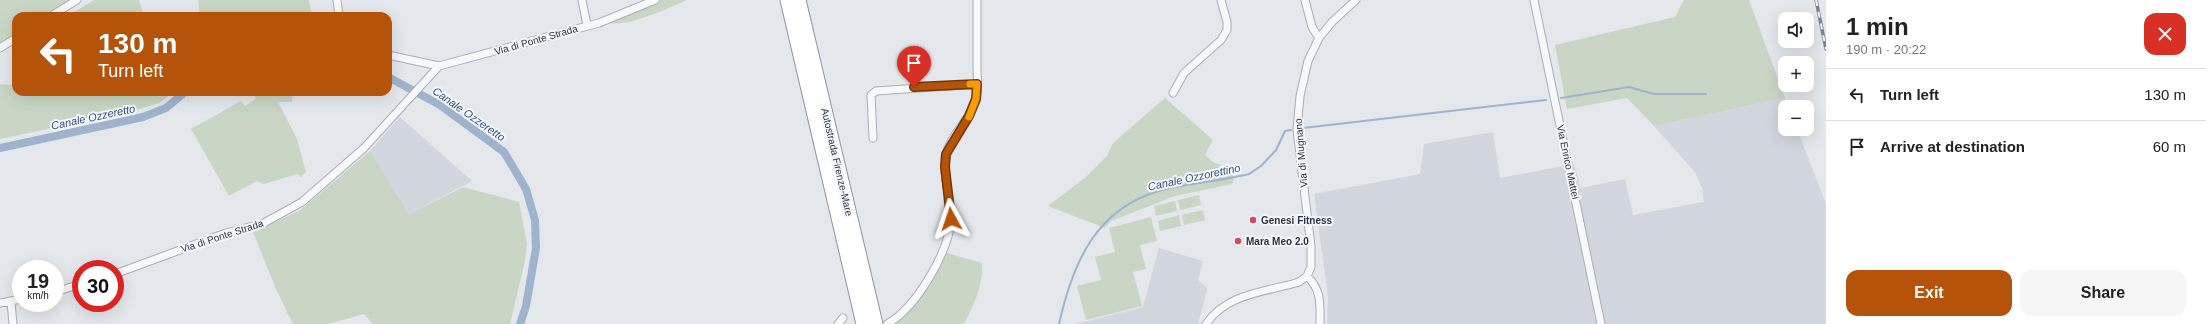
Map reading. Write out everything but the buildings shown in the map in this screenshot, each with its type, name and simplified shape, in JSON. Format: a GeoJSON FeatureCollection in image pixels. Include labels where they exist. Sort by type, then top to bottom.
{"type":"FeatureCollection","features":[{"type":"Feature","properties":{"kind":"highway","name":"Autostrada Firenze-Mare"},"geometry":{"type":"LineString","coordinates":[[787,0],[863,324]]}},
{"type":"Feature","properties":{"kind":"highway","name":"Autostrada Firenze-Mare"},"geometry":{"type":"LineString","coordinates":[[799,0],[876,324]]}},
{"type":"Feature","properties":{"kind":"street"},"geometry":{"type":"LineString","coordinates":[[58,12],[77,0]]}},
{"type":"Feature","properties":{"kind":"street"},"geometry":{"type":"LineString","coordinates":[[337,0],[338,12]]}},
{"type":"Feature","properties":{"kind":"street"},"geometry":{"type":"LineString","coordinates":[[582,0],[587,25]]}},
{"type":"Feature","properties":{"kind":"street","name":"Via di Ponte Strada"},"geometry":{"type":"LineString","coordinates":[[124,271],[226,233],[262,224],[302,202],[364,148],[439,66],[599,23],[655,0]]}},
{"type":"Feature","properties":{"kind":"street"},"geometry":{"type":"LineString","coordinates":[[889,323],[914,301],[936,265],[948,235],[951,219],[945,167],[946,154],[969,116],[976,99],[977,0]]}},
{"type":"Feature","properties":{"kind":"street"},"geometry":{"type":"LineString","coordinates":[[1173,93],[1184,73],[1221,40],[1227,30],[1227,22],[1221,0]]}},
{"type":"Feature","properties":{"kind":"street"},"geometry":{"type":"LineString","coordinates":[[1305,0],[1312,27],[1319,38]]}},
{"type":"Feature","properties":{"kind":"street","name":"Via di Mugnano"},"geometry":{"type":"LineString","coordinates":[[1308,276],[1311,267],[1311,246],[1298,136],[1298,111],[1308,61],[1319,38],[1332,22],[1356,0]]}},
{"type":"Feature","properties":{"kind":"street","name":"Via Enrico Mattei"},"geometry":{"type":"LineString","coordinates":[[1534,0],[1601,324]]}},
{"type":"Feature","properties":{"kind":"street"},"geometry":{"type":"LineString","coordinates":[[0,48],[12,40]]}},
{"type":"Feature","properties":{"kind":"street"},"geometry":{"type":"LineString","coordinates":[[392,56],[439,66]]}},
{"type":"Feature","properties":{"kind":"street"},"geometry":{"type":"LineString","coordinates":[[873,138],[871,95],[876,91],[882,89],[977,84]]}},
{"type":"Feature","properties":{"kind":"street"},"geometry":{"type":"LineString","coordinates":[[1206,324],[1214,312],[1228,302],[1299,282],[1308,276],[1319,291],[1320,324]]}},
{"type":"Feature","properties":{"kind":"street"},"geometry":{"type":"LineString","coordinates":[[0,303],[11,302],[13,324]]}},
{"type":"Feature","properties":{"kind":"street"},"geometry":{"type":"LineString","coordinates":[[838,324],[843,318]]}},
{"type":"Feature","properties":{"kind":"shaded area"},"geometry":{"type":"Polygon","coordinates":[[[1785,98],[1786,100],[1778,100],[1778,136],[1800,136],[1826,204],[1826,324],[1327,324],[1328,296],[1314,194],[1420,174],[1424,144],[1493,132],[1500,178],[1574,164],[1581,188],[1625,179],[1633,215],[1704,202],[1702,188],[1695,172],[1654,126],[1785,98]]]}},
{"type":"Feature","properties":{"kind":"shaded area"},"geometry":{"type":"Polygon","coordinates":[[[400,117],[472,181],[409,214],[370,151],[400,117]]]}},
{"type":"Feature","properties":{"kind":"shaded area"},"geometry":{"type":"Polygon","coordinates":[[[1159,248],[1203,261],[1198,280],[1207,290],[1198,324],[1075,324],[1143,307],[1159,248]]]}},
{"type":"Feature","properties":{"kind":"green space"},"geometry":{"type":"Polygon","coordinates":[[[0,0],[72,0],[52,12],[12,12],[12,38],[0,45],[0,0]]]}},
{"type":"Feature","properties":{"kind":"green space"},"geometry":{"type":"Polygon","coordinates":[[[94,0],[139,0],[143,12],[74,12],[94,0]]]}},
{"type":"Feature","properties":{"kind":"green space"},"geometry":{"type":"Polygon","coordinates":[[[198,0],[309,0],[311,12],[200,12],[198,0]]]}},
{"type":"Feature","properties":{"kind":"green space"},"geometry":{"type":"Polygon","coordinates":[[[659,0],[687,0],[637,20],[609,23],[659,0]]]}},
{"type":"Feature","properties":{"kind":"green space"},"geometry":{"type":"Polygon","coordinates":[[[1684,0],[1749,0],[1778,79],[1778,92],[1783,92],[1785,98],[1654,126],[1627,98],[1567,109],[1555,45],[1675,17],[1684,0]]]}},
{"type":"Feature","properties":{"kind":"green space"},"geometry":{"type":"Polygon","coordinates":[[[0,84],[12,85],[12,96],[169,96],[159,103],[133,111],[0,139],[0,84]]]}},
{"type":"Feature","properties":{"kind":"green space"},"geometry":{"type":"Polygon","coordinates":[[[254,96],[293,96],[292,102],[278,102],[297,139],[306,172],[301,177],[297,174],[264,184],[257,181],[229,196],[191,129],[241,101],[245,106],[256,99],[254,96]]]}},
{"type":"Feature","properties":{"kind":"green space"},"geometry":{"type":"Polygon","coordinates":[[[1165,98],[1213,140],[1205,155],[1213,162],[1230,169],[1234,179],[1232,184],[1175,196],[1111,221],[1105,228],[1048,206],[1086,177],[1107,156],[1113,143],[1165,98]]]}},
{"type":"Feature","properties":{"kind":"green space"},"geometry":{"type":"Polygon","coordinates":[[[370,151],[409,214],[463,187],[519,202],[527,244],[525,261],[510,324],[373,324],[364,314],[328,324],[293,324],[276,289],[253,232],[299,211],[370,151]]]}},
{"type":"Feature","properties":{"kind":"green space"},"geometry":{"type":"Polygon","coordinates":[[[1199,195],[1201,205],[1180,210],[1178,200],[1199,195]]]}},
{"type":"Feature","properties":{"kind":"green space"},"geometry":{"type":"Polygon","coordinates":[[[1175,201],[1177,211],[1156,216],[1154,206],[1175,201]]]}},
{"type":"Feature","properties":{"kind":"green space"},"geometry":{"type":"Polygon","coordinates":[[[1203,210],[1205,220],[1184,225],[1182,215],[1203,210]]]}},
{"type":"Feature","properties":{"kind":"green space"},"geometry":{"type":"Polygon","coordinates":[[[1179,215],[1181,226],[1160,231],[1158,221],[1179,215]]]}},
{"type":"Feature","properties":{"kind":"green space"},"geometry":{"type":"Polygon","coordinates":[[[1151,217],[1157,241],[1140,245],[1146,269],[1133,272],[1142,306],[1086,320],[1077,286],[1101,280],[1095,257],[1115,252],[1109,228],[1151,217]]]}},
{"type":"Feature","properties":{"kind":"green space"},"geometry":{"type":"Polygon","coordinates":[[[947,253],[982,263],[980,286],[965,322],[963,324],[894,324],[911,309],[925,292],[947,253]]]}},
{"type":"Feature","properties":{"kind":"waterway","name":"Canale Ozzeretto"},"geometry":{"type":"LineString","coordinates":[[392,79],[440,105],[504,152],[526,189],[535,220],[536,248],[526,306],[520,324]]}},
{"type":"Feature","properties":{"kind":"waterway","name":"Canale Ozzorettino"},"geometry":{"type":"LineString","coordinates":[[1561,98],[1629,87],[1654,94],[1706,94]]}},
{"type":"Feature","properties":{"kind":"waterway","name":"Canale Ozzeretto"},"geometry":{"type":"LineString","coordinates":[[0,148],[143,117],[166,108],[180,96]]}},
{"type":"Feature","properties":{"kind":"waterway","name":"Canale Ozzorettino"},"geometry":{"type":"LineString","coordinates":[[1303,128],[1546,100]]}},
{"type":"Feature","properties":{"kind":"waterway","name":"Canale Ozzorettino"},"geometry":{"type":"LineString","coordinates":[[1059,324],[1072,279],[1080,259],[1091,240],[1104,224],[1120,210],[1139,198],[1162,190],[1249,174],[1261,166],[1276,150],[1285,131],[1291,130]]}},
{"type":"Feature","properties":{"kind":"railway"},"geometry":{"type":"LineString","coordinates":[[1816,0],[1826,49]]}},
{"type":"Feature","properties":{"kind":"slow traffic"},"geometry":{"type":"LineString","coordinates":[[969,117],[976,99],[977,84],[970,84]]}},
{"type":"Feature","properties":{"kind":"place","name":"Genesi Fitness"},"geometry":{"type":"Point","coordinates":[1253,220]}},
{"type":"Feature","properties":{"kind":"place","name":"Mara Meo 2.0"},"geometry":{"type":"Point","coordinates":[1238,241]}},
{"type":"Feature","properties":{"kind":"route"},"geometry":{"type":"LineString","coordinates":[[914,87],[977,84],[976,99],[969,116],[946,154],[945,167],[951,219]]}}]}
